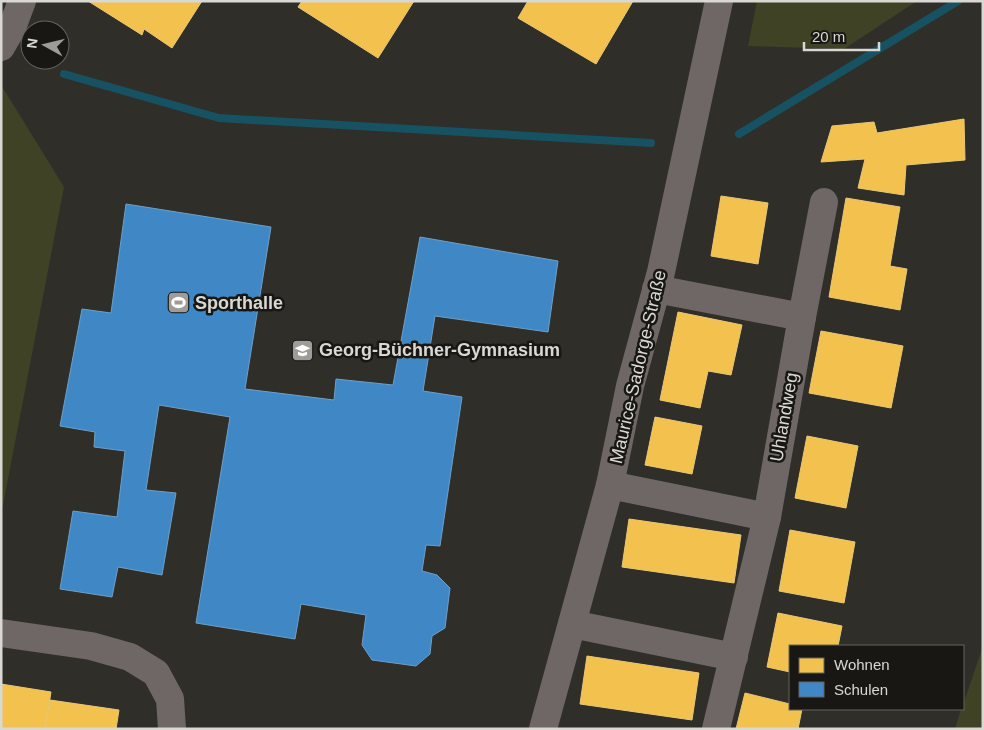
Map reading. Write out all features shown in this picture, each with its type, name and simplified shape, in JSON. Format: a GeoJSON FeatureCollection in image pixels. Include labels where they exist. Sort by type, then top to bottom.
{"type":"FeatureCollection","features":[{"type":"Feature","properties":{"kind":"street"},"geometry":{"type":"LineString","coordinates":[[1,47],[12,28],[22,1]]}},
{"type":"Feature","properties":{"kind":"street","name":"Maurice-Sadorge-Straße"},"geometry":{"type":"LineString","coordinates":[[543,729],[610,485],[630,386],[656,289],[720,1]]}},
{"type":"Feature","properties":{"kind":"street","name":"Uhlandweg"},"geometry":{"type":"LineString","coordinates":[[716,729],[767,516],[824,202]]}},
{"type":"Feature","properties":{"kind":"street"},"geometry":{"type":"LineString","coordinates":[[656,289],[802,317]]}},
{"type":"Feature","properties":{"kind":"street"},"geometry":{"type":"LineString","coordinates":[[610,485],[767,516]]}},
{"type":"Feature","properties":{"kind":"street"},"geometry":{"type":"LineString","coordinates":[[572,624],[734,657]]}},
{"type":"Feature","properties":{"kind":"street"},"geometry":{"type":"LineString","coordinates":[[1,633],[91,646],[130,657],[156,673],[170,699],[172,729]]}},
{"type":"Feature","properties":{"kind":"green space"},"geometry":{"type":"Polygon","coordinates":[[[757,1],[917,1],[844,49],[748,46],[757,1]]]}},
{"type":"Feature","properties":{"kind":"green space"},"geometry":{"type":"Polygon","coordinates":[[[1,88],[3,88],[64,187],[1,516],[1,88]]]}},
{"type":"Feature","properties":{"kind":"green space"},"geometry":{"type":"Polygon","coordinates":[[[983,646],[983,729],[955,729],[961,710],[964,710],[964,702],[983,646]]]}},
{"type":"Feature","properties":{"kind":"building: Wohnen"},"geometry":{"type":"Polygon","coordinates":[[[88,1],[202,1],[172,48],[144,29],[142,35],[88,1]]]}},
{"type":"Feature","properties":{"kind":"building: Wohnen"},"geometry":{"type":"Polygon","coordinates":[[[302,1],[414,1],[378,58],[298,7],[302,1]]]}},
{"type":"Feature","properties":{"kind":"building: Wohnen"},"geometry":{"type":"Polygon","coordinates":[[[528,1],[633,1],[596,64],[518,18],[528,1]]]}},
{"type":"Feature","properties":{"kind":"building: Wohnen"},"geometry":{"type":"Polygon","coordinates":[[[964,119],[965,160],[906,165],[904,195],[858,188],[865,159],[821,162],[832,126],[874,122],[877,133],[964,119]]]}},
{"type":"Feature","properties":{"kind":"building: Wohnen"},"geometry":{"type":"Polygon","coordinates":[[[721,196],[768,203],[758,264],[711,256],[721,196]]]}},
{"type":"Feature","properties":{"kind":"building: Wohnen"},"geometry":{"type":"Polygon","coordinates":[[[846,198],[900,207],[890,266],[907,269],[900,310],[829,297],[846,198]]]}},
{"type":"Feature","properties":{"kind":"building: Wohnen"},"geometry":{"type":"Polygon","coordinates":[[[678,312],[742,325],[731,375],[708,371],[700,408],[660,400],[678,312]]]}},
{"type":"Feature","properties":{"kind":"building: Wohnen"},"geometry":{"type":"Polygon","coordinates":[[[821,331],[903,346],[891,408],[809,393],[821,331]]]}},
{"type":"Feature","properties":{"kind":"building: Wohnen"},"geometry":{"type":"Polygon","coordinates":[[[655,417],[702,426],[692,474],[645,465],[655,417]]]}},
{"type":"Feature","properties":{"kind":"building: Wohnen"},"geometry":{"type":"Polygon","coordinates":[[[807,436],[858,446],[846,508],[795,498],[807,436]]]}},
{"type":"Feature","properties":{"kind":"building: Wohnen"},"geometry":{"type":"Polygon","coordinates":[[[629,519],[741,535],[734,583],[622,567],[629,519]]]}},
{"type":"Feature","properties":{"kind":"building: Wohnen"},"geometry":{"type":"Polygon","coordinates":[[[790,530],[855,542],[844,603],[779,591],[790,530]]]}},
{"type":"Feature","properties":{"kind":"building: Wohnen"},"geometry":{"type":"Polygon","coordinates":[[[778,613],[842,626],[838,645],[789,645],[789,672],[767,667],[778,613]]]}},
{"type":"Feature","properties":{"kind":"building: Wohnen"},"geometry":{"type":"Polygon","coordinates":[[[587,656],[699,673],[692,720],[580,704],[587,656]]]}},
{"type":"Feature","properties":{"kind":"building: Wohnen"},"geometry":{"type":"Polygon","coordinates":[[[1,684],[51,692],[45,729],[1,729],[1,684]]]}},
{"type":"Feature","properties":{"kind":"building: Wohnen"},"geometry":{"type":"Polygon","coordinates":[[[745,693],[789,704],[789,710],[802,710],[798,729],[736,729],[745,693]]]}},
{"type":"Feature","properties":{"kind":"building: Wohnen"},"geometry":{"type":"Polygon","coordinates":[[[50,700],[119,710],[116,729],[45,729],[50,700]]]}},
{"type":"Feature","properties":{"kind":"building: Schulen"},"geometry":{"type":"Polygon","coordinates":[[[126,204],[271,227],[245,389],[334,400],[336,379],[393,385],[420,237],[558,261],[548,332],[435,316],[423,391],[462,397],[440,546],[426,545],[422,571],[437,575],[450,588],[445,628],[432,636],[430,654],[416,666],[372,660],[362,645],[366,615],[301,604],[295,639],[196,623],[230,417],[159,405],[146,490],[176,493],[162,575],[118,567],[112,597],[60,589],[73,511],[117,517],[125,451],[94,447],[95,432],[60,426],[82,309],[111,313],[126,204]]]}},
{"type":"Feature","properties":{"kind":"waterway"},"geometry":{"type":"LineString","coordinates":[[739,134],[958,1]]}},
{"type":"Feature","properties":{"kind":"waterway"},"geometry":{"type":"LineString","coordinates":[[64,74],[219,118],[651,143]]}},
{"type":"Feature","properties":{"kind":"place","name":"Sporthalle"},"geometry":{"type":"Point","coordinates":[179,303]}},
{"type":"Feature","properties":{"kind":"place","name":"Georg-Büchner-Gymnasium"},"geometry":{"type":"Point","coordinates":[303,350]}}]}
